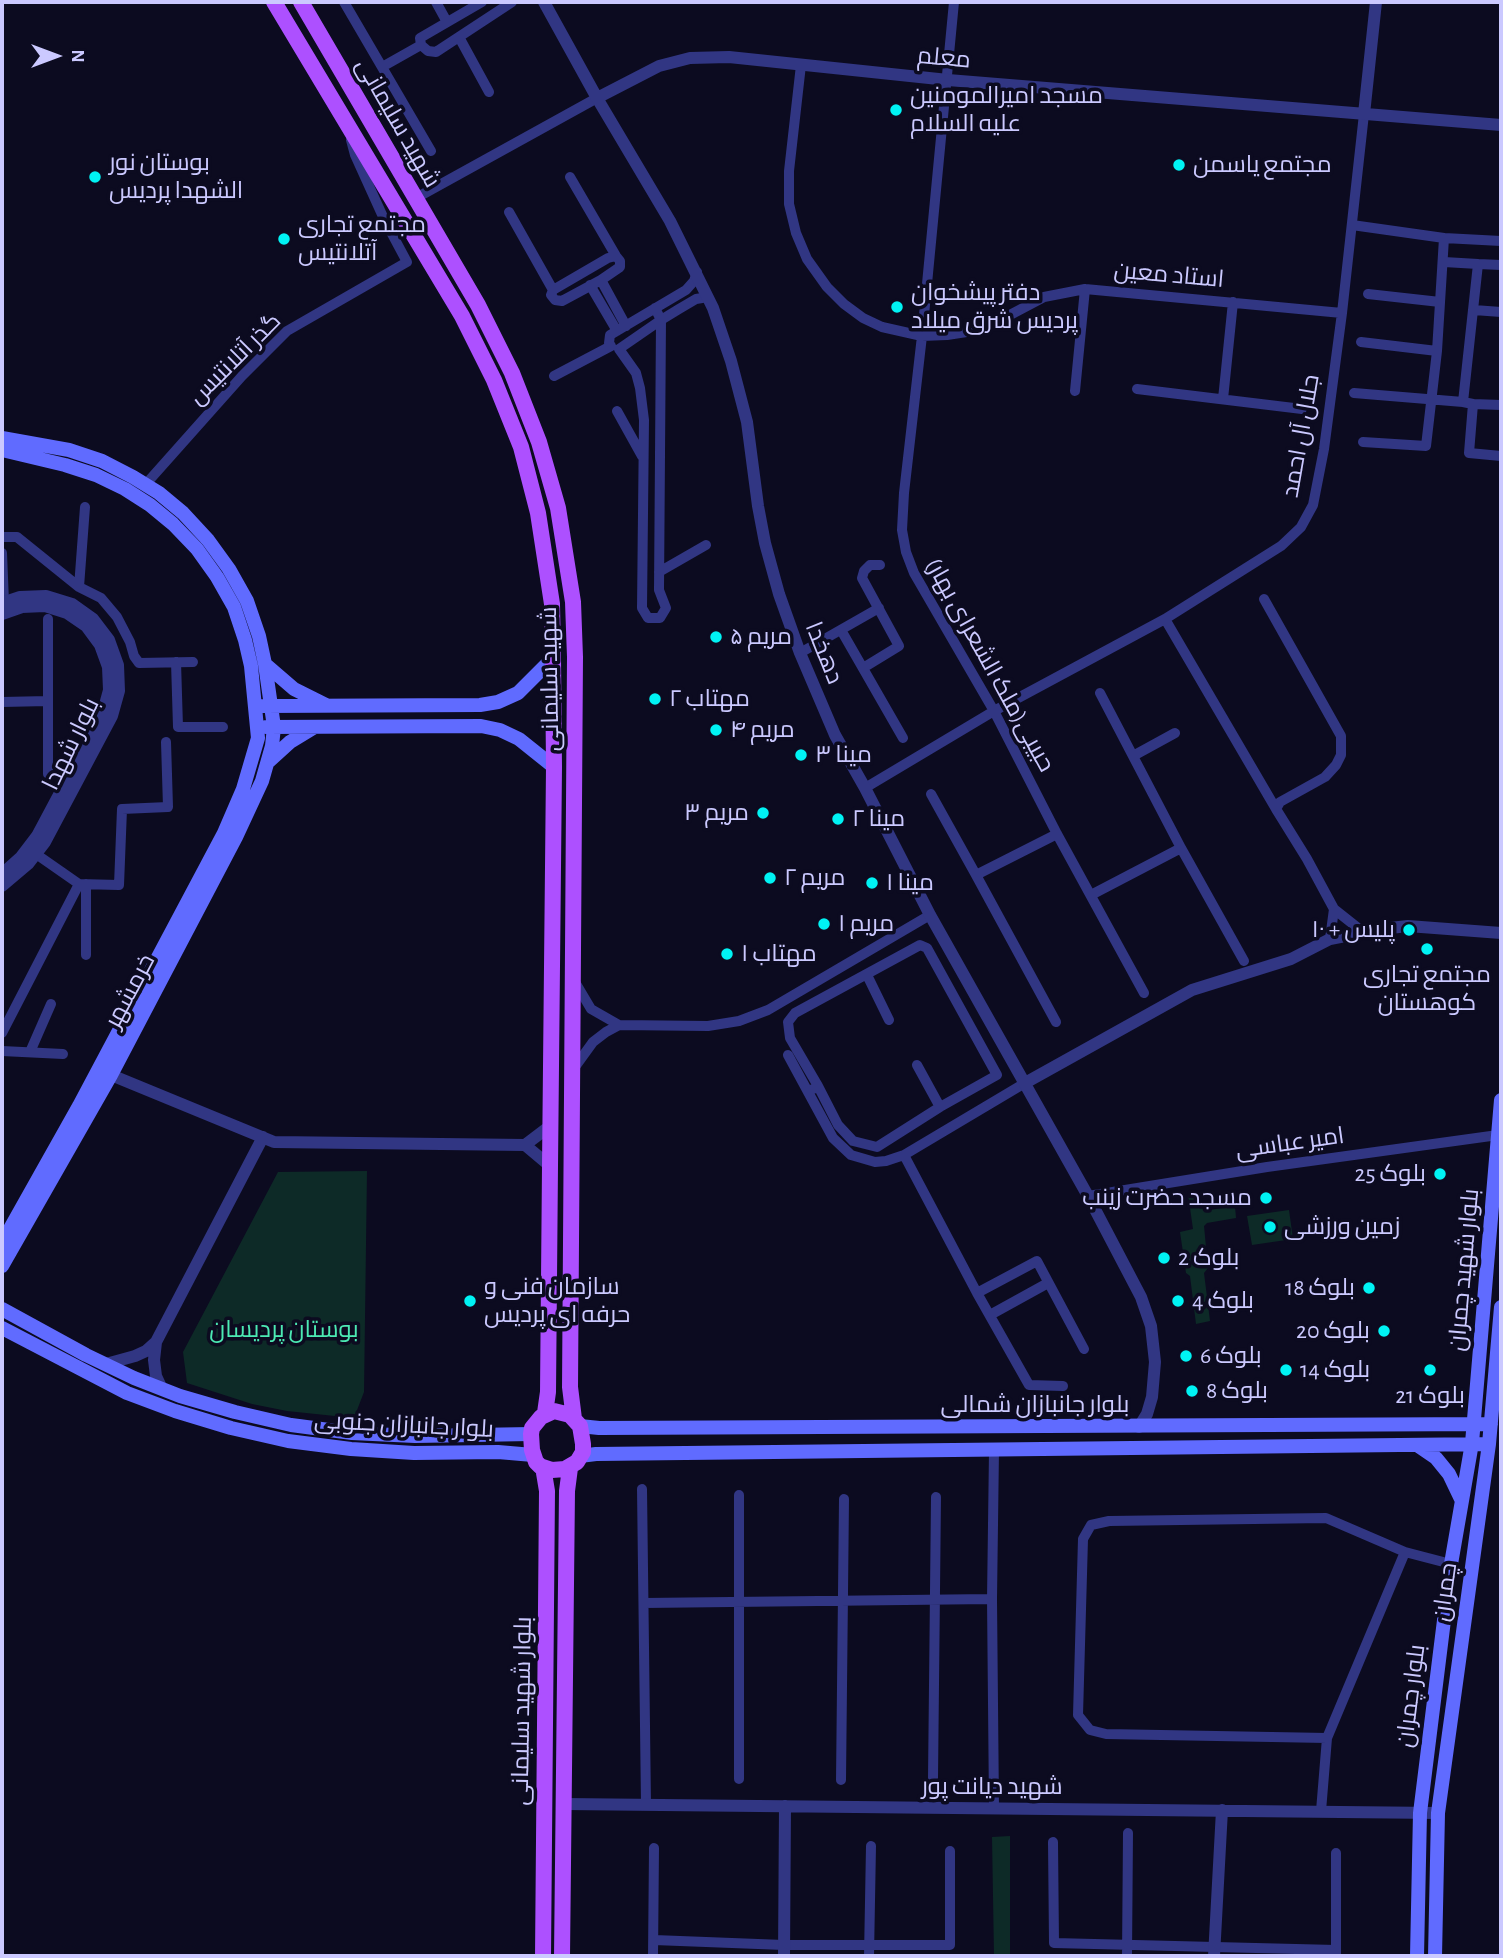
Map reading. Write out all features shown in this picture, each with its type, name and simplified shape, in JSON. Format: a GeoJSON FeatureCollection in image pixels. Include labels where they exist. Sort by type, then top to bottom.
{"type":"FeatureCollection","features":[{"type":"Feature","properties":{"kind":"main road","name":"شهید سلیمانی"},"geometry":{"type":"LineString","coordinates":[[274,2],[462,316],[494,380],[520,447],[540,526],[552,604],[554,767],[548,1392],[545,1413]]}},
{"type":"Feature","properties":{"kind":"main road","name":"شهید سلیمانی"},"geometry":{"type":"LineString","coordinates":[[301,2],[478,305],[512,373],[539,442],[558,508],[573,602],[575,767],[570,1387],[577,1423]]}},
{"type":"Feature","properties":{"kind":"main road"},"geometry":{"type":"LineString","coordinates":[[398,209],[416,198]]}},
{"type":"Feature","properties":{"kind":"main road","name":"خرمشهر"},"geometry":{"type":"LineString","coordinates":[[2,438],[69,450],[102,461],[145,485],[183,513],[208,540],[247,601],[265,664],[258,737],[243,789],[224,833],[73,1118],[2,1243]]}},
{"type":"Feature","properties":{"kind":"main road","name":"خرمشهر"},"geometry":{"type":"LineString","coordinates":[[2,450],[96,475],[142,500],[173,524],[197,549],[234,607],[263,706],[274,727],[272,746],[262,781],[236,838],[111,1075],[2,1266]]}},
{"type":"Feature","properties":{"kind":"main road"},"geometry":{"type":"LineString","coordinates":[[263,706],[480,705],[498,702],[518,693],[553,658]]}},
{"type":"Feature","properties":{"kind":"main road"},"geometry":{"type":"LineString","coordinates":[[265,664],[294,689],[327,706]]}},
{"type":"Feature","properties":{"kind":"main road"},"geometry":{"type":"LineString","coordinates":[[257,727],[481,726],[500,730],[519,739],[554,767]]}},
{"type":"Feature","properties":{"kind":"main road"},"geometry":{"type":"LineString","coordinates":[[268,763],[290,742],[315,727]]}},
{"type":"Feature","properties":{"kind":"main road","name":"بلوار شهید چمران"},"geometry":{"type":"LineString","coordinates":[[1472,1443],[1500,1137],[1501,1100]]}},
{"type":"Feature","properties":{"kind":"main road","name":"بلوار شهید چمران"},"geometry":{"type":"LineString","coordinates":[[1489,1444],[1501,1307]]}},
{"type":"Feature","properties":{"kind":"main road","name":"بلوار جانبازان جنوبی"},"geometry":{"type":"LineString","coordinates":[[2,1309],[106,1364],[162,1389],[280,1423],[352,1433],[415,1436],[531,1434]]}},
{"type":"Feature","properties":{"kind":"main road","name":"بلوار جانبازان جنوبی"},"geometry":{"type":"LineString","coordinates":[[2,1328],[127,1393],[231,1428],[288,1441],[351,1449],[414,1453],[498,1452],[538,1461]]}},
{"type":"Feature","properties":{"kind":"main road"},"geometry":{"type":"LineString","coordinates":[[1436,1425],[1457,1416],[1476,1394]]}},
{"type":"Feature","properties":{"kind":"main road"},"geometry":{"type":"LineString","coordinates":[[559,1411],[569,1415],[577,1423],[583,1444],[575,1462],[552,1470],[538,1461],[531,1434],[534,1425],[545,1413],[559,1411]]}},
{"type":"Feature","properties":{"kind":"main road","name":"بلوار جانبازان شمالی"},"geometry":{"type":"LineString","coordinates":[[577,1423],[595,1428],[1491,1424]]}},
{"type":"Feature","properties":{"kind":"main road","name":"بلوار چمران"},"geometry":{"type":"LineString","coordinates":[[1417,1956],[1420,1813],[1451,1564],[1472,1443]]}},
{"type":"Feature","properties":{"kind":"main road"},"geometry":{"type":"LineString","coordinates":[[1417,1444],[1436,1458],[1449,1474],[1462,1500]]}},
{"type":"Feature","properties":{"kind":"main road","name":"بلوار جانبازان شمالی"},"geometry":{"type":"LineString","coordinates":[[575,1462],[596,1454],[1489,1444]]}},
{"type":"Feature","properties":{"kind":"main road","name":"چمران"},"geometry":{"type":"LineString","coordinates":[[1435,1956],[1438,1813],[1489,1444]]}},
{"type":"Feature","properties":{"kind":"main road","name":"بلوار شهید سلیمانی"},"geometry":{"type":"LineString","coordinates":[[538,1461],[547,1490],[543,1956]]}},
{"type":"Feature","properties":{"kind":"main road","name":"بلوار شهید سلیمانی"},"geometry":{"type":"LineString","coordinates":[[562,1956],[567,1491],[575,1462]]}},
{"type":"Feature","properties":{"kind":"main road"},"geometry":{"type":"LineString","coordinates":[[543,1915],[562,1915]]}},
{"type":"Feature","properties":{"kind":"street"},"geometry":{"type":"LineString","coordinates":[[344,2],[431,151]]}},
{"type":"Feature","properties":{"kind":"street"},"geometry":{"type":"LineString","coordinates":[[436,2],[447,22]]}},
{"type":"Feature","properties":{"kind":"street"},"geometry":{"type":"LineString","coordinates":[[482,2],[420,38],[421,44],[428,51],[436,51],[512,2]]}},
{"type":"Feature","properties":{"kind":"street"},"geometry":{"type":"LineString","coordinates":[[544,2],[597,98]]}},
{"type":"Feature","properties":{"kind":"street","name":"حبیبی(ملک الشعرای بهار)"},"geometry":{"type":"LineString","coordinates":[[954,2],[904,493],[904,541],[914,573],[994,711],[1057,834],[1144,993]]}},
{"type":"Feature","properties":{"kind":"street"},"geometry":{"type":"LineString","coordinates":[[1364,114],[1376,2]]}},
{"type":"Feature","properties":{"kind":"street"},"geometry":{"type":"LineString","coordinates":[[459,37],[489,92]]}},
{"type":"Feature","properties":{"kind":"street"},"geometry":{"type":"LineString","coordinates":[[382,67],[421,44]]}},
{"type":"Feature","properties":{"kind":"street","name":"معلم"},"geometry":{"type":"LineString","coordinates":[[416,198],[659,66],[690,58],[729,57],[948,80],[1501,125]]}},
{"type":"Feature","properties":{"kind":"street","name":"استاد معین"},"geometry":{"type":"LineString","coordinates":[[801,65],[789,170],[789,204],[796,233],[807,259],[827,287],[863,318],[882,327],[922,336],[973,331],[1044,297],[1085,289],[1342,313]]}},
{"type":"Feature","properties":{"kind":"street","name":"دهخدا"},"geometry":{"type":"LineString","coordinates":[[597,98],[670,220],[708,297],[731,361],[747,422],[758,506],[779,594],[800,653],[835,735],[930,915],[1132,1278],[1151,1326],[1154,1346],[1154,1384],[1147,1414],[1139,1427]]}},
{"type":"Feature","properties":{"kind":"street","name":"جلال آل احمد"},"geometry":{"type":"LineString","coordinates":[[865,788],[994,711],[1165,619],[1281,545],[1301,527],[1313,505],[1324,449],[1364,114]]}},
{"type":"Feature","properties":{"kind":"street","name":"گذر آتلانتیس"},"geometry":{"type":"LineString","coordinates":[[145,485],[242,376],[287,331],[407,261],[384,219],[355,155],[347,123]]}},
{"type":"Feature","properties":{"kind":"street"},"geometry":{"type":"LineString","coordinates":[[569,177],[620,261],[620,267],[562,301],[555,300],[551,295],[553,290],[616,256]]}},
{"type":"Feature","properties":{"kind":"street"},"geometry":{"type":"LineString","coordinates":[[509,212],[553,290]]}},
{"type":"Feature","properties":{"kind":"street"},"geometry":{"type":"LineString","coordinates":[[1352,225],[1444,238],[1501,242]]}},
{"type":"Feature","properties":{"kind":"street"},"geometry":{"type":"LineString","coordinates":[[1363,442],[1426,446],[1437,351],[1444,238]]}},
{"type":"Feature","properties":{"kind":"street"},"geometry":{"type":"LineString","coordinates":[[1444,262],[1501,265]]}},
{"type":"Feature","properties":{"kind":"street"},"geometry":{"type":"LineString","coordinates":[[1478,264],[1468,403],[1469,453],[1501,456]]}},
{"type":"Feature","properties":{"kind":"street"},"geometry":{"type":"LineString","coordinates":[[554,376],[611,346],[609,343],[618,331],[686,290],[694,281],[697,272]]}},
{"type":"Feature","properties":{"kind":"street"},"geometry":{"type":"LineString","coordinates":[[601,280],[618,331]]}},
{"type":"Feature","properties":{"kind":"street"},"geometry":{"type":"LineString","coordinates":[[590,285],[618,331]]}},
{"type":"Feature","properties":{"kind":"street"},"geometry":{"type":"LineString","coordinates":[[1075,391],[1085,289]]}},
{"type":"Feature","properties":{"kind":"street"},"geometry":{"type":"LineString","coordinates":[[1367,294],[1440,302]]}},
{"type":"Feature","properties":{"kind":"street"},"geometry":{"type":"LineString","coordinates":[[655,308],[662,320],[659,590],[667,608],[660,618],[648,618],[642,608],[644,420],[636,373],[620,349],[662,320],[696,299],[708,297]]}},
{"type":"Feature","properties":{"kind":"street"},"geometry":{"type":"LineString","coordinates":[[1223,399],[1233,303]]}},
{"type":"Feature","properties":{"kind":"street"},"geometry":{"type":"LineString","coordinates":[[1474,310],[1501,312]]}},
{"type":"Feature","properties":{"kind":"street"},"geometry":{"type":"LineString","coordinates":[[1361,342],[1437,351]]}},
{"type":"Feature","properties":{"kind":"street"},"geometry":{"type":"LineString","coordinates":[[1136,389],[1302,410]]}},
{"type":"Feature","properties":{"kind":"street"},"geometry":{"type":"LineString","coordinates":[[1354,393],[1501,405]]}},
{"type":"Feature","properties":{"kind":"street"},"geometry":{"type":"LineString","coordinates":[[617,411],[643,458]]}},
{"type":"Feature","properties":{"kind":"street"},"geometry":{"type":"LineString","coordinates":[[79,587],[85,507]]}},
{"type":"Feature","properties":{"kind":"street"},"geometry":{"type":"LineString","coordinates":[[2,537],[17,537],[79,587],[101,598],[117,617],[139,663],[193,662]]}},
{"type":"Feature","properties":{"kind":"street"},"geometry":{"type":"LineString","coordinates":[[659,572],[706,545]]}},
{"type":"Feature","properties":{"kind":"street"},"geometry":{"type":"LineString","coordinates":[[2,553],[4,608]]}},
{"type":"Feature","properties":{"kind":"street"},"geometry":{"type":"LineString","coordinates":[[863,668],[899,646],[862,578],[870,565],[880,565]]}},
{"type":"Feature","properties":{"kind":"street","name":"بلوار شهدا"},"geometry":{"type":"LineString","coordinates":[[2,874],[21,857],[37,836],[112,716],[119,691],[118,664],[109,640],[93,619],[72,604],[46,596],[20,597],[4,608]]}},
{"type":"Feature","properties":{"kind":"street"},"geometry":{"type":"LineString","coordinates":[[1264,600],[1341,736],[1341,755],[1336,765],[1325,777],[1280,802],[1276,809]]}},
{"type":"Feature","properties":{"kind":"street"},"geometry":{"type":"LineString","coordinates":[[800,653],[879,608]]}},
{"type":"Feature","properties":{"kind":"street"},"geometry":{"type":"LineString","coordinates":[[48,619],[48,774]]}},
{"type":"Feature","properties":{"kind":"street"},"geometry":{"type":"LineString","coordinates":[[1165,619],[1334,909],[1363,932]]}},
{"type":"Feature","properties":{"kind":"street"},"geometry":{"type":"LineString","coordinates":[[841,630],[903,738]]}},
{"type":"Feature","properties":{"kind":"street"},"geometry":{"type":"LineString","coordinates":[[176,662],[178,727],[223,727]]}},
{"type":"Feature","properties":{"kind":"street"},"geometry":{"type":"LineString","coordinates":[[1100,694],[1244,961]]}},
{"type":"Feature","properties":{"kind":"street"},"geometry":{"type":"LineString","coordinates":[[2,702],[48,701]]}},
{"type":"Feature","properties":{"kind":"street"},"geometry":{"type":"LineString","coordinates":[[1133,756],[1175,733]]}},
{"type":"Feature","properties":{"kind":"street"},"geometry":{"type":"LineString","coordinates":[[36,854],[83,884],[119,885],[122,809],[168,807],[166,742]]}},
{"type":"Feature","properties":{"kind":"street","name":"بلوار شهدا"},"geometry":{"type":"LineString","coordinates":[[2,886],[28,864],[45,842],[91,746]]}},
{"type":"Feature","properties":{"kind":"street"},"geometry":{"type":"LineString","coordinates":[[931,794],[1056,1022]]}},
{"type":"Feature","properties":{"kind":"street"},"geometry":{"type":"LineString","coordinates":[[976,875],[1057,834]]}},
{"type":"Feature","properties":{"kind":"street"},"geometry":{"type":"LineString","coordinates":[[1091,895],[1181,848]]}},
{"type":"Feature","properties":{"kind":"street"},"geometry":{"type":"LineString","coordinates":[[83,884],[86,955]]}},
{"type":"Feature","properties":{"kind":"street"},"geometry":{"type":"LineString","coordinates":[[2,1033],[83,884]]}},
{"type":"Feature","properties":{"kind":"street"},"geometry":{"type":"LineString","coordinates":[[1330,939],[1334,909]]}},
{"type":"Feature","properties":{"kind":"street"},"geometry":{"type":"LineString","coordinates":[[573,977],[591,1009],[619,1025],[708,1026],[738,1021],[768,1010],[930,915]]}},
{"type":"Feature","properties":{"kind":"street"},"geometry":{"type":"LineString","coordinates":[[788,1055],[813,1089],[838,1125],[853,1142],[877,1147],[997,1075],[927,948],[920,945],[795,1013],[789,1022],[790,1038],[813,1089],[833,1138],[851,1155],[875,1162],[886,1161],[904,1155],[1025,1083],[1192,990],[1291,959],[1330,939],[1363,932],[1408,926],[1501,933]]}},
{"type":"Feature","properties":{"kind":"street"},"geometry":{"type":"LineString","coordinates":[[867,975],[889,1020]]}},
{"type":"Feature","properties":{"kind":"street"},"geometry":{"type":"LineString","coordinates":[[30,1052],[51,1004]]}},
{"type":"Feature","properties":{"kind":"street"},"geometry":{"type":"LineString","coordinates":[[572,1072],[593,1042],[619,1025]]}},
{"type":"Feature","properties":{"kind":"street"},"geometry":{"type":"LineString","coordinates":[[2,1051],[63,1054]]}},
{"type":"Feature","properties":{"kind":"street"},"geometry":{"type":"LineString","coordinates":[[917,1065],[940,1107]]}},
{"type":"Feature","properties":{"kind":"street"},"geometry":{"type":"LineString","coordinates":[[111,1075],[274,1142],[525,1145],[550,1126]]}},
{"type":"Feature","properties":{"kind":"street"},"geometry":{"type":"LineString","coordinates":[[162,1389],[156,1376],[156,1342],[263,1137]]}},
{"type":"Feature","properties":{"kind":"street","name":"امیر عباسی"},"geometry":{"type":"LineString","coordinates":[[1088,1196],[1258,1168],[1500,1137]]}},
{"type":"Feature","properties":{"kind":"street"},"geometry":{"type":"LineString","coordinates":[[525,1145],[550,1166]]}},
{"type":"Feature","properties":{"kind":"street"},"geometry":{"type":"LineString","coordinates":[[904,1155],[1029,1385],[1063,1387]]}},
{"type":"Feature","properties":{"kind":"street"},"geometry":{"type":"LineString","coordinates":[[977,1293],[1037,1261],[1084,1349]]}},
{"type":"Feature","properties":{"kind":"street"},"geometry":{"type":"LineString","coordinates":[[990,1315],[1048,1283]]}},
{"type":"Feature","properties":{"kind":"street"},"geometry":{"type":"LineString","coordinates":[[106,1364],[135,1356],[156,1342]]}},
{"type":"Feature","properties":{"kind":"street"},"geometry":{"type":"LineString","coordinates":[[994,1450],[994,1808]]}},
{"type":"Feature","properties":{"kind":"street"},"geometry":{"type":"LineString","coordinates":[[642,1489],[646,1805]]}},
{"type":"Feature","properties":{"kind":"street"},"geometry":{"type":"LineString","coordinates":[[739,1495],[739,1779]]}},
{"type":"Feature","properties":{"kind":"street"},"geometry":{"type":"LineString","coordinates":[[933,1778],[936,1497]]}},
{"type":"Feature","properties":{"kind":"street"},"geometry":{"type":"LineString","coordinates":[[841,1780],[844,1499]]}},
{"type":"Feature","properties":{"kind":"street"},"geometry":{"type":"LineString","coordinates":[[1327,1738],[1105,1734],[1090,1730],[1078,1715],[1083,1539],[1091,1525],[1110,1521],[1326,1518],[1405,1552],[1451,1564]]}},
{"type":"Feature","properties":{"kind":"street"},"geometry":{"type":"LineString","coordinates":[[1321,1811],[1327,1738],[1405,1552]]}},
{"type":"Feature","properties":{"kind":"street"},"geometry":{"type":"LineString","coordinates":[[644,1604],[992,1599]]}},
{"type":"Feature","properties":{"kind":"street","name":"شهید دیانت پور"},"geometry":{"type":"LineString","coordinates":[[564,1804],[1438,1813]]}},
{"type":"Feature","properties":{"kind":"street"},"geometry":{"type":"LineString","coordinates":[[784,1951],[785,1806]]}},
{"type":"Feature","properties":{"kind":"street"},"geometry":{"type":"LineString","coordinates":[[1214,1952],[1222,1810]]}},
{"type":"Feature","properties":{"kind":"street"},"geometry":{"type":"LineString","coordinates":[[1127,1950],[1128,1833]]}},
{"type":"Feature","properties":{"kind":"street"},"geometry":{"type":"LineString","coordinates":[[1053,1842],[1054,1943],[1127,1950],[1336,1953],[1336,1853]]}},
{"type":"Feature","properties":{"kind":"street"},"geometry":{"type":"LineString","coordinates":[[869,1951],[871,1846]]}},
{"type":"Feature","properties":{"kind":"street"},"geometry":{"type":"LineString","coordinates":[[653,1956],[654,1848]]}},
{"type":"Feature","properties":{"kind":"street"},"geometry":{"type":"LineString","coordinates":[[653,1940],[784,1951],[869,1951],[950,1945],[950,1851]]}},
{"type":"Feature","properties":{"kind":"green space","name":"بوستان پردیسان"},"geometry":{"type":"Polygon","coordinates":[[[367,1171],[364,1392],[354,1418],[287,1411],[252,1404],[187,1383],[183,1352],[278,1172],[367,1171]]]}},
{"type":"Feature","properties":{"kind":"green space"},"geometry":{"type":"Polygon","coordinates":[[[1200,1192],[1203,1211],[1235,1206],[1236,1218],[1207,1223],[1204,1226],[1208,1268],[1204,1273],[1210,1321],[1196,1324],[1190,1276],[1186,1273],[1180,1232],[1193,1229],[1188,1194],[1200,1192]]]}},
{"type":"Feature","properties":{"kind":"green space","name":"زمین ورزشی"},"geometry":{"type":"Polygon","coordinates":[[[1289,1210],[1293,1239],[1252,1245],[1247,1216],[1289,1210]]]}},
{"type":"Feature","properties":{"kind":"green space"},"geometry":{"type":"Polygon","coordinates":[[[1010,1836],[1010,1956],[994,1956],[992,1837],[1010,1836]]]}},
{"type":"Feature","properties":{"kind":"place","name":"مسجد امیرالمومنین علیه السلام"},"geometry":{"type":"Point","coordinates":[896,110]}},
{"type":"Feature","properties":{"kind":"place","name":"مجتمع یاسمن"},"geometry":{"type":"Point","coordinates":[1179,165]}},
{"type":"Feature","properties":{"kind":"place","name":"بوستان نور الشهدا پردیس"},"geometry":{"type":"Point","coordinates":[95,177]}},
{"type":"Feature","properties":{"kind":"place","name":"مجتمع تجاری آتلانتیس"},"geometry":{"type":"Point","coordinates":[284,239]}},
{"type":"Feature","properties":{"kind":"place","name":"دفتر پیشخوان پردیس شرق میلاد"},"geometry":{"type":"Point","coordinates":[897,307]}},
{"type":"Feature","properties":{"kind":"place","name":"مریم ۵"},"geometry":{"type":"Point","coordinates":[716,637]}},
{"type":"Feature","properties":{"kind":"place","name":"مهتاب ۲"},"geometry":{"type":"Point","coordinates":[655,699]}},
{"type":"Feature","properties":{"kind":"place","name":"مریم ۴"},"geometry":{"type":"Point","coordinates":[716,730]}},
{"type":"Feature","properties":{"kind":"place","name":"مینا ۳"},"geometry":{"type":"Point","coordinates":[801,755]}},
{"type":"Feature","properties":{"kind":"place","name":"مریم ۳"},"geometry":{"type":"Point","coordinates":[763,813]}},
{"type":"Feature","properties":{"kind":"place","name":"مینا ۲"},"geometry":{"type":"Point","coordinates":[838,819]}},
{"type":"Feature","properties":{"kind":"place","name":"مریم ۲"},"geometry":{"type":"Point","coordinates":[770,878]}},
{"type":"Feature","properties":{"kind":"place","name":"مینا ۱"},"geometry":{"type":"Point","coordinates":[872,883]}},
{"type":"Feature","properties":{"kind":"place","name":"مریم ۱"},"geometry":{"type":"Point","coordinates":[824,924]}},
{"type":"Feature","properties":{"kind":"place","name":"پلیس + ۱۰"},"geometry":{"type":"Point","coordinates":[1409,930]}},
{"type":"Feature","properties":{"kind":"place","name":"مجتمع تجاری کوهستان"},"geometry":{"type":"Point","coordinates":[1427,949]}},
{"type":"Feature","properties":{"kind":"place","name":"مهتاب ۱"},"geometry":{"type":"Point","coordinates":[727,954]}},
{"type":"Feature","properties":{"kind":"place","name":"بلوک 25"},"geometry":{"type":"Point","coordinates":[1440,1174]}},
{"type":"Feature","properties":{"kind":"place","name":"مسجد حضرت زینب"},"geometry":{"type":"Point","coordinates":[1266,1198]}},
{"type":"Feature","properties":{"kind":"place","name":"زمین ورزشی"},"geometry":{"type":"Point","coordinates":[1270,1227]}},
{"type":"Feature","properties":{"kind":"place","name":"بلوک 2"},"geometry":{"type":"Point","coordinates":[1164,1258]}},
{"type":"Feature","properties":{"kind":"place","name":"بلوک 18"},"geometry":{"type":"Point","coordinates":[1369,1288]}},
{"type":"Feature","properties":{"kind":"place","name":"سازمان فنی و حرفه ای پردیس"},"geometry":{"type":"Point","coordinates":[470,1301]}},
{"type":"Feature","properties":{"kind":"place","name":"بلوک 4"},"geometry":{"type":"Point","coordinates":[1178,1301]}},
{"type":"Feature","properties":{"kind":"place","name":"بلوک 20"},"geometry":{"type":"Point","coordinates":[1384,1331]}},
{"type":"Feature","properties":{"kind":"place","name":"بلوک 6"},"geometry":{"type":"Point","coordinates":[1186,1356]}},
{"type":"Feature","properties":{"kind":"place","name":"بلوک 14"},"geometry":{"type":"Point","coordinates":[1286,1370]}},
{"type":"Feature","properties":{"kind":"place","name":"بلوک 21"},"geometry":{"type":"Point","coordinates":[1430,1370]}},
{"type":"Feature","properties":{"kind":"place","name":"بلوک 8"},"geometry":{"type":"Point","coordinates":[1192,1391]}}]}
